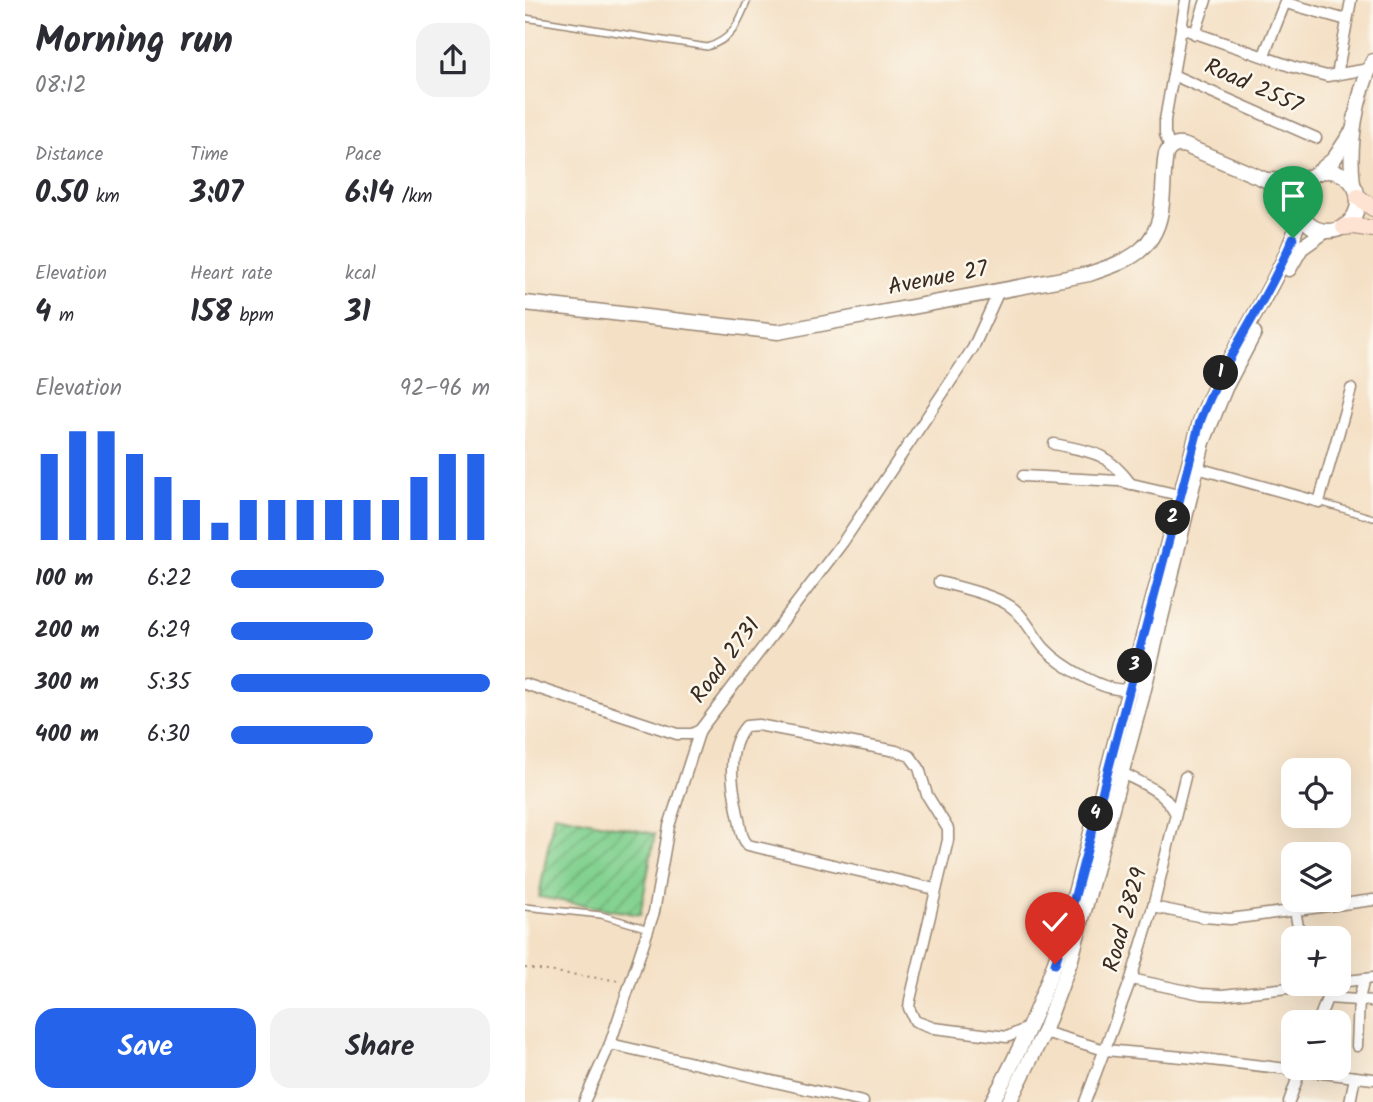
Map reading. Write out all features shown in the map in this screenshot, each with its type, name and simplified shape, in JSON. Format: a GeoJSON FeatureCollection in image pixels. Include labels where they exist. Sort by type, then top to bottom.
{"type":"FeatureCollection","features":[{"type":"Feature","properties":{"kind":"main road"},"geometry":{"type":"LineString","coordinates":[[1356,190],[1373,208]]}},
{"type":"Feature","properties":{"kind":"main road"},"geometry":{"type":"LineString","coordinates":[[1344,227],[1373,229]]}},
{"type":"Feature","properties":{"kind":"street"},"geometry":{"type":"LineString","coordinates":[[1186,0],[1165,127],[1171,148],[1186,146],[1266,180],[1299,208],[1313,227],[1325,231]]}},
{"type":"Feature","properties":{"kind":"street"},"geometry":{"type":"LineString","coordinates":[[1195,34],[1206,0]]}},
{"type":"Feature","properties":{"kind":"street"},"geometry":{"type":"LineString","coordinates":[[1337,75],[1351,0]]}},
{"type":"Feature","properties":{"kind":"street"},"geometry":{"type":"LineString","coordinates":[[1264,55],[1286,1],[1347,20]]}},
{"type":"Feature","properties":{"kind":"street"},"geometry":{"type":"LineString","coordinates":[[1181,28],[1327,76],[1371,65]]}},
{"type":"Feature","properties":{"kind":"street"},"geometry":{"type":"LineString","coordinates":[[992,1102],[1037,1029],[1072,959],[1142,697],[1206,433],[1225,388],[1301,248],[1325,231],[1344,227],[1356,214],[1356,190],[1351,158],[1371,65]]}},
{"type":"Feature","properties":{"kind":"street","name":"Road 2557"},"geometry":{"type":"LineString","coordinates":[[1173,75],[1316,138]]}},
{"type":"Feature","properties":{"kind":"street"},"geometry":{"type":"LineString","coordinates":[[1009,1102],[1037,1029],[1064,935],[1179,495],[1206,404],[1283,262],[1303,184],[1334,159],[1356,126]]}},
{"type":"Feature","properties":{"kind":"street","name":"Avenue 27"},"geometry":{"type":"LineString","coordinates":[[525,303],[778,332],[1089,274],[1125,262],[1142,250],[1158,224],[1165,157],[1171,148]]}},
{"type":"Feature","properties":{"kind":"street"},"geometry":{"type":"LineString","coordinates":[[1266,180],[1288,181],[1333,172],[1341,174],[1356,190]]}},
{"type":"Feature","properties":{"kind":"street","name":"Road 2731"},"geometry":{"type":"LineString","coordinates":[[584,1102],[610,1044],[655,912],[669,826],[701,730],[843,542],[973,348],[999,291]]}},
{"type":"Feature","properties":{"kind":"street"},"geometry":{"type":"LineString","coordinates":[[1196,468],[1319,502],[1351,388]]}},
{"type":"Feature","properties":{"kind":"street"},"geometry":{"type":"LineString","coordinates":[[1054,444],[1102,454],[1118,467],[1131,484]]}},
{"type":"Feature","properties":{"kind":"street"},"geometry":{"type":"LineString","coordinates":[[1023,476],[1119,481],[1179,495]]}},
{"type":"Feature","properties":{"kind":"street"},"geometry":{"type":"LineString","coordinates":[[939,582],[1010,606],[1046,650],[1069,667],[1109,688],[1127,694],[1136,701],[1142,697]]}},
{"type":"Feature","properties":{"kind":"street"},"geometry":{"type":"LineString","coordinates":[[525,684],[677,734],[692,734],[701,730]]}},
{"type":"Feature","properties":{"kind":"street"},"geometry":{"type":"LineString","coordinates":[[935,889],[748,845],[743,839],[733,792],[734,750],[742,730],[746,726],[758,725],[896,751],[910,756],[919,768],[927,795],[948,829],[948,840],[911,1000],[912,1016],[919,1024],[1007,1037],[1037,1029],[1105,1050],[1281,1067]]}},
{"type":"Feature","properties":{"kind":"street"},"geometry":{"type":"LineString","coordinates":[[1122,774],[1157,790],[1168,799],[1175,812]]}},
{"type":"Feature","properties":{"kind":"street","name":"Road 2829"},"geometry":{"type":"LineString","coordinates":[[1085,1102],[1131,979],[1153,907],[1185,777]]}},
{"type":"Feature","properties":{"kind":"street"},"geometry":{"type":"LineString","coordinates":[[1098,803],[1105,815],[1101,850]]}},
{"type":"Feature","properties":{"kind":"street"},"geometry":{"type":"LineString","coordinates":[[1351,903],[1373,900]]}},
{"type":"Feature","properties":{"kind":"street"},"geometry":{"type":"LineString","coordinates":[[1153,907],[1203,917],[1230,919],[1281,912]]}},
{"type":"Feature","properties":{"kind":"street"},"geometry":{"type":"LineString","coordinates":[[1131,979],[1201,994],[1223,995],[1281,988]]}},
{"type":"Feature","properties":{"kind":"street"},"geometry":{"type":"LineString","coordinates":[[1351,981],[1369,979]]}},
{"type":"Feature","properties":{"kind":"street"},"geometry":{"type":"LineString","coordinates":[[1357,1046],[1359,999],[1369,979]]}},
{"type":"Feature","properties":{"kind":"street"},"geometry":{"type":"LineString","coordinates":[[1322,1010],[1327,998],[1373,1000]]}},
{"type":"Feature","properties":{"kind":"street"},"geometry":{"type":"LineString","coordinates":[[1007,1037],[1019,1055]]}},
{"type":"Feature","properties":{"kind":"street"},"geometry":{"type":"LineString","coordinates":[[610,1044],[863,1102]]}},
{"type":"Feature","properties":{"kind":"street"},"geometry":{"type":"LineString","coordinates":[[1351,1076],[1373,1079]]}},
{"type":"Feature","properties":{"kind":"street"},"geometry":{"type":"LineString","coordinates":[[1350,1102],[1355,1077]]}},
{"type":"Feature","properties":{"kind":"street"},"geometry":{"type":"LineString","coordinates":[[1289,1102],[1296,1080]]}},
{"type":"Feature","properties":{"kind":"lane"},"geometry":{"type":"LineString","coordinates":[[525,18],[707,47],[723,43],[734,30],[748,0]]}},
{"type":"Feature","properties":{"kind":"lane"},"geometry":{"type":"LineString","coordinates":[[1319,502],[1373,518]]}},
{"type":"Feature","properties":{"kind":"lane"},"geometry":{"type":"LineString","coordinates":[[525,908],[601,915],[649,929]]}},
{"type":"Feature","properties":{"kind":"path"},"geometry":{"type":"LineString","coordinates":[[525,968],[631,982]]}},
{"type":"Feature","properties":{"kind":"green space"},"geometry":{"type":"Polygon","coordinates":[[[554,814],[655,834],[640,915],[539,897],[554,814]]]}},
{"type":"Feature","properties":{"kind":"route"},"geometry":{"type":"LineString","coordinates":[[1055,964],[1114,750],[1194,440],[1206,404],[1223,369],[1283,262],[1293,238]]}}]}
